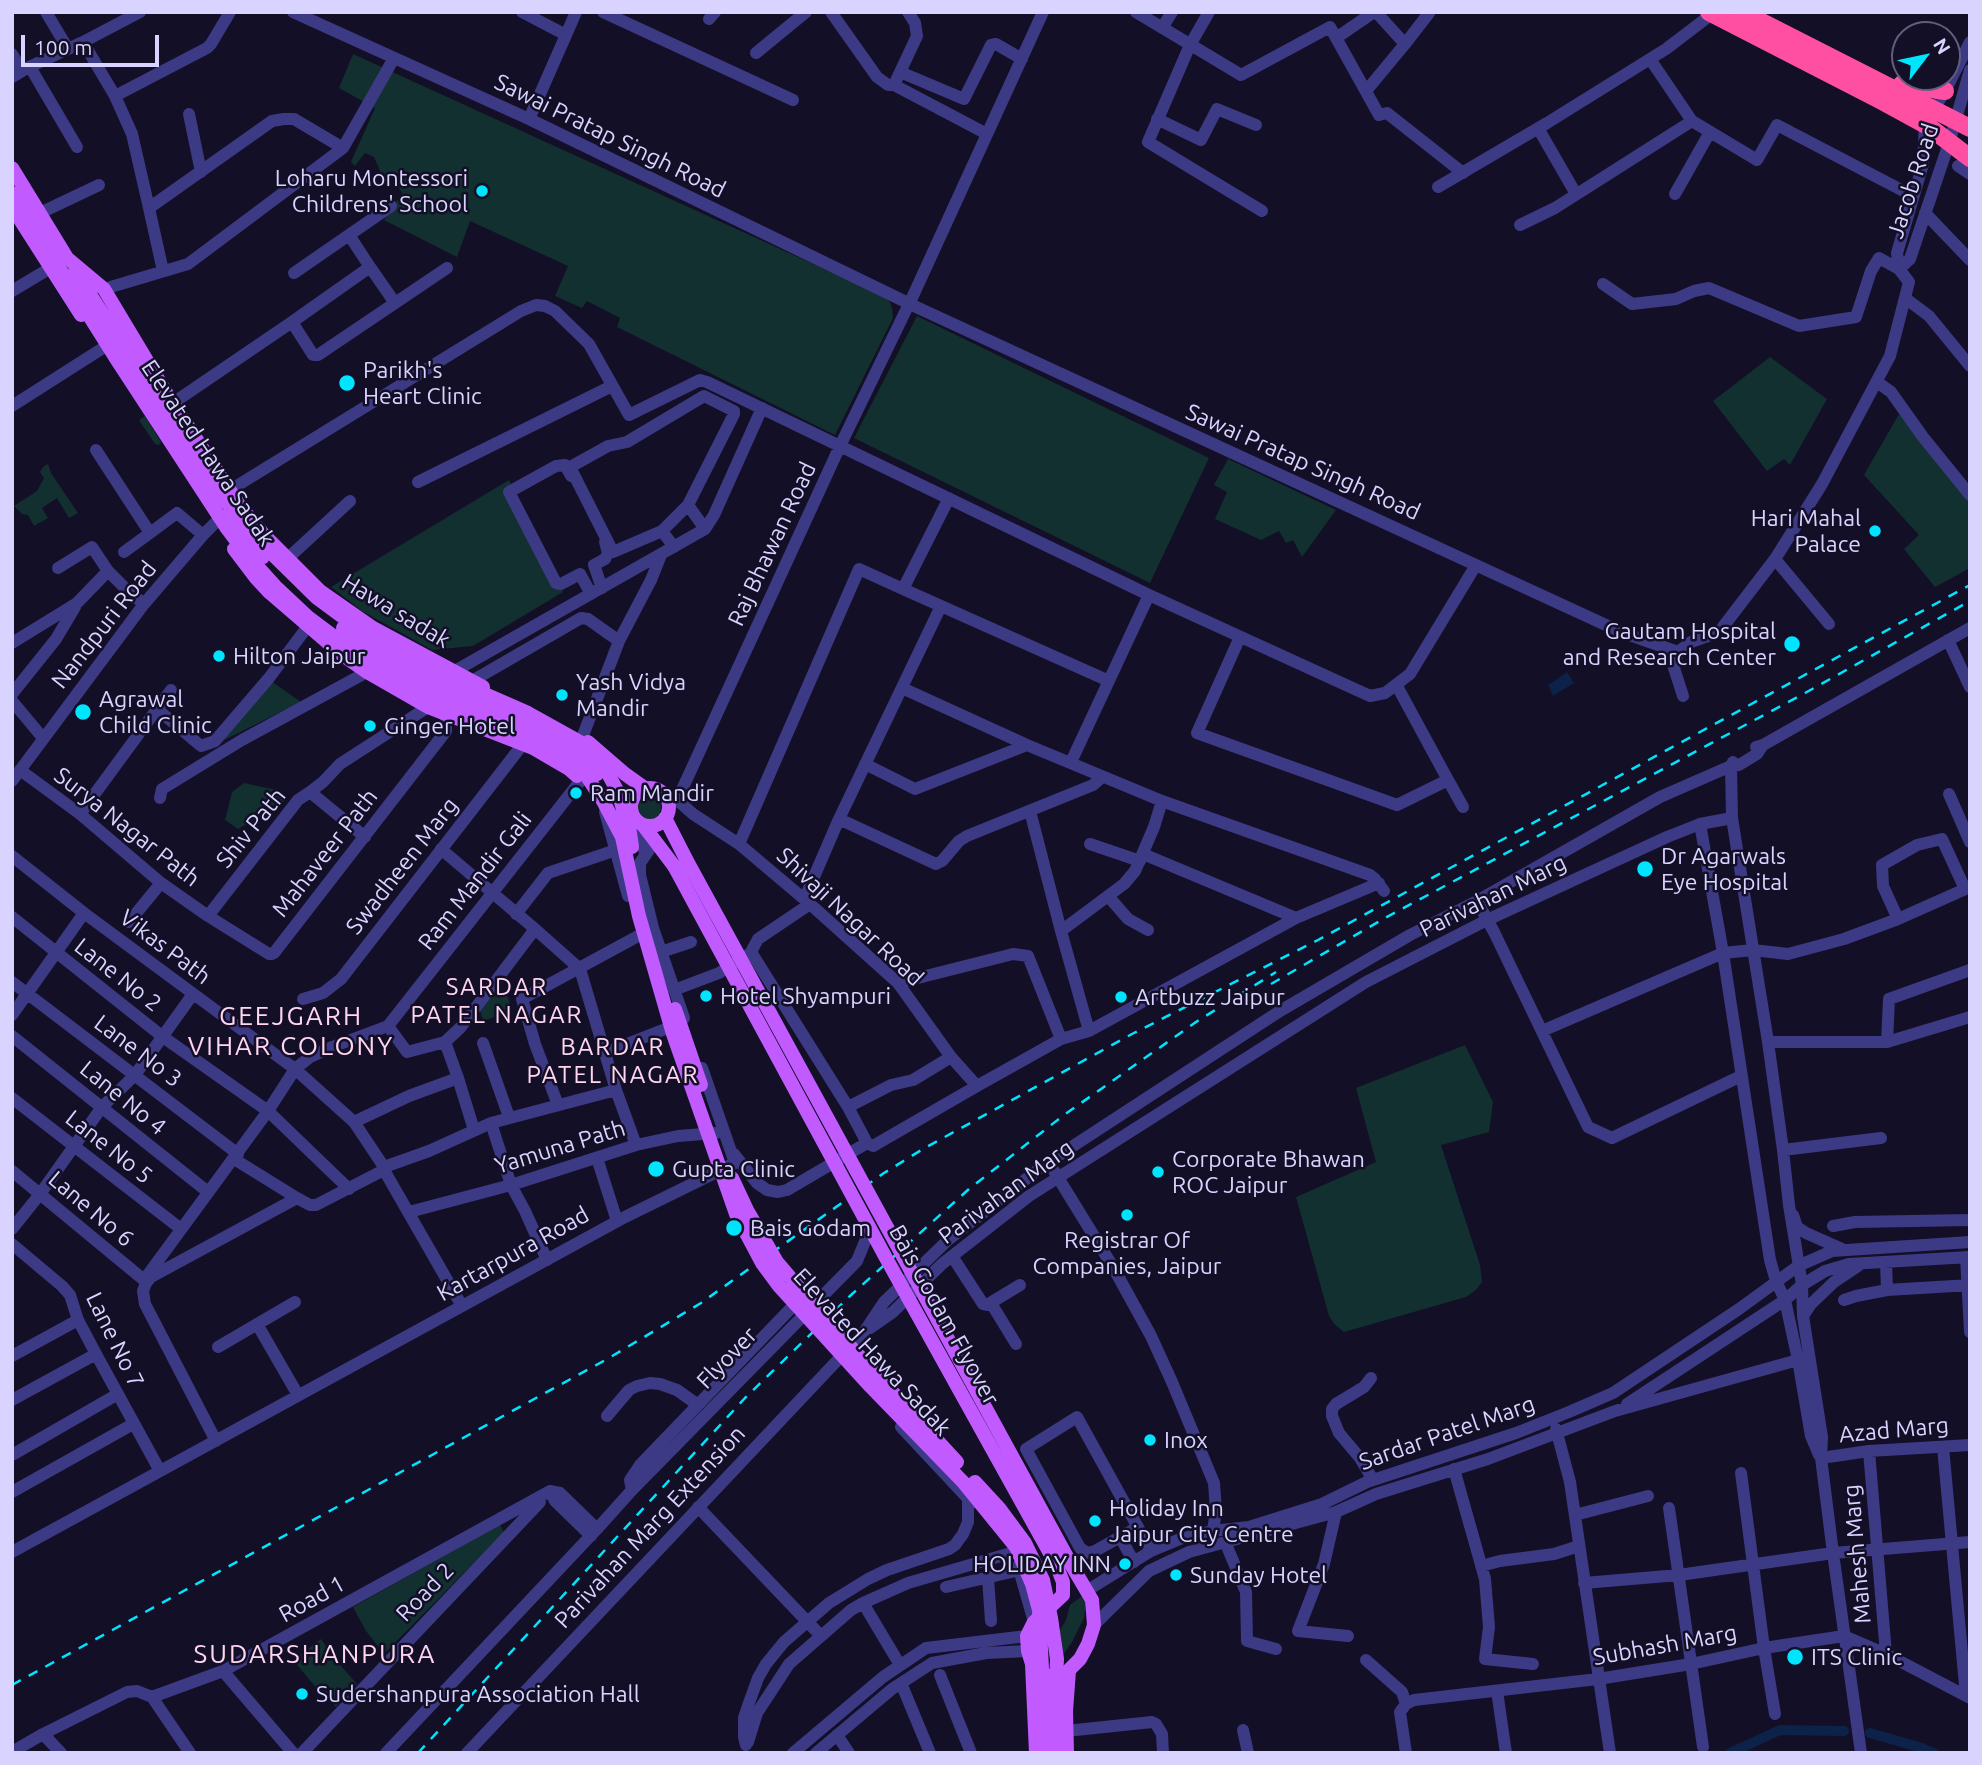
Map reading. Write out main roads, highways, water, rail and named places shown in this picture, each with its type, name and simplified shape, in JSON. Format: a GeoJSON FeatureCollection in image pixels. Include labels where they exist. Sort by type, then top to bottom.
{"type":"FeatureCollection","features":[{"type":"Feature","properties":{"kind":"highway"},"geometry":{"type":"LineString","coordinates":[[1742,12],[1970,138]]}},
{"type":"Feature","properties":{"kind":"highway"},"geometry":{"type":"LineString","coordinates":[[1755,12],[1891,79]]}},
{"type":"Feature","properties":{"kind":"highway"},"geometry":{"type":"LineString","coordinates":[[1705,14],[1870,99],[1928,118],[1957,131],[1970,151]]}},
{"type":"Feature","properties":{"kind":"highway"},"geometry":{"type":"LineString","coordinates":[[1705,14],[1928,126],[1964,162]]}},
{"type":"Feature","properties":{"kind":"highway"},"geometry":{"type":"LineString","coordinates":[[1907,91],[1928,118]]}},
{"type":"Feature","properties":{"kind":"main road","name":"Hawa sadak"},"geometry":{"type":"LineString","coordinates":[[12,168],[67,258],[104,289],[230,490],[228,514]]}},
{"type":"Feature","properties":{"kind":"main road","name":"Elevated Hawa Sadak"},"geometry":{"type":"LineString","coordinates":[[12,193],[226,527],[275,586],[308,617],[352,650],[411,688],[539,743],[586,775],[603,801],[619,844],[673,1034],[736,1214],[762,1263],[779,1286],[870,1386],[964,1483],[1016,1547],[1032,1584],[1039,1610],[1044,1753]]}},
{"type":"Feature","properties":{"kind":"main road","name":"Hawa sadak"},"geometry":{"type":"LineString","coordinates":[[12,207],[103,348],[228,514],[256,578],[341,654],[367,672],[428,707],[523,744],[569,769],[604,810],[637,821]]}},
{"type":"Feature","properties":{"kind":"main road","name":"Elevated Hawa Sadak"},"geometry":{"type":"LineString","coordinates":[[67,258],[227,503],[260,542],[317,598],[416,664],[528,713],[582,743],[606,770],[618,792],[630,834],[645,916],[722,1150],[747,1210],[777,1262],[846,1342],[999,1508],[1025,1543],[1043,1580],[1056,1659],[1056,1753]]}},
{"type":"Feature","properties":{"kind":"main road","name":"Hawa sadak"},"geometry":{"type":"LineString","coordinates":[[228,514],[287,559],[320,591],[373,628],[453,672],[558,723],[582,738],[646,789]]}},
{"type":"Feature","properties":{"kind":"main road"},"geometry":{"type":"LineString","coordinates":[[228,514],[263,557],[304,597],[359,640],[418,677],[552,738],[574,751],[592,768],[609,793],[619,844]]}},
{"type":"Feature","properties":{"kind":"main road"},"geometry":{"type":"LineString","coordinates":[[490,731],[506,698]]}},
{"type":"Feature","properties":{"kind":"main road"},"geometry":{"type":"LineString","coordinates":[[652,788],[671,800],[665,818],[655,825],[637,821],[632,811],[633,800],[640,791],[646,789],[652,788]]}},
{"type":"Feature","properties":{"kind":"main road","name":"Bais Godam Flyover"},"geometry":{"type":"LineString","coordinates":[[665,818],[680,863],[867,1224],[1056,1564],[1063,1582],[1063,1595]]}},
{"type":"Feature","properties":{"kind":"main road","name":"Bais Godam Flyover"},"geometry":{"type":"LineString","coordinates":[[637,821],[680,863],[1072,1566],[1088,1590]]}},
{"type":"Feature","properties":{"kind":"main road"},"geometry":{"type":"LineString","coordinates":[[1030,1643],[1038,1673],[1059,1677],[1069,1671],[1084,1651],[1094,1625],[1092,1600],[1088,1590],[1063,1595],[1030,1643],[1036,1753]]}},
{"type":"Feature","properties":{"kind":"main road"},"geometry":{"type":"LineString","coordinates":[[1067,1753],[1069,1671]]}},
{"type":"Feature","properties":{"kind":"water"},"geometry":{"type":"Polygon","coordinates":[[[1567,672],[1574,683],[1553,696],[1548,685],[1567,672]]]}},
{"type":"Feature","properties":{"kind":"waterway"},"geometry":{"type":"LineString","coordinates":[[1730,1753],[1780,1730],[1844,1731]]}},
{"type":"Feature","properties":{"kind":"waterway"},"geometry":{"type":"LineString","coordinates":[[1870,1733],[1934,1753]]}},
{"type":"Feature","properties":{"kind":"railway"},"geometry":{"type":"LineString","coordinates":[[1715,12],[1871,91],[1932,125],[1970,152]]}},
{"type":"Feature","properties":{"kind":"railway"},"geometry":{"type":"LineString","coordinates":[[12,1685],[609,1358],[701,1303],[884,1173],[923,1149],[1132,1034],[1318,940],[1970,585]]}},
{"type":"Feature","properties":{"kind":"railway"},"geometry":{"type":"LineString","coordinates":[[1271,984],[1385,918],[1805,693],[1970,601]]}},
{"type":"Feature","properties":{"kind":"railway"},"geometry":{"type":"LineString","coordinates":[[418,1753],[745,1398],[851,1295],[969,1189],[1064,1115],[1196,1022],[1276,972]]}},
{"type":"Feature","properties":{"kind":"place","name":"Loharu Montessori Childrens' School"},"geometry":{"type":"Point","coordinates":[482,191]}},
{"type":"Feature","properties":{"kind":"place","name":"Parikh's Heart Clinic"},"geometry":{"type":"Point","coordinates":[347,383]}},
{"type":"Feature","properties":{"kind":"place","name":"Hari Mahal Palace"},"geometry":{"type":"Point","coordinates":[1875,531]}},
{"type":"Feature","properties":{"kind":"place","name":"Gautam Hospital and Research Center"},"geometry":{"type":"Point","coordinates":[1792,644]}},
{"type":"Feature","properties":{"kind":"place","name":"Hilton Jaipur"},"geometry":{"type":"Point","coordinates":[219,656]}},
{"type":"Feature","properties":{"kind":"place","name":"Yash Vidya Mandir"},"geometry":{"type":"Point","coordinates":[562,695]}},
{"type":"Feature","properties":{"kind":"place","name":"Agrawal Child Clinic"},"geometry":{"type":"Point","coordinates":[83,712]}},
{"type":"Feature","properties":{"kind":"place","name":"Ginger Hotel"},"geometry":{"type":"Point","coordinates":[370,726]}},
{"type":"Feature","properties":{"kind":"place","name":"Ram Mandir"},"geometry":{"type":"Point","coordinates":[576,793]}},
{"type":"Feature","properties":{"kind":"place","name":"Dr Agarwals Eye Hospital"},"geometry":{"type":"Point","coordinates":[1645,869]}},
{"type":"Feature","properties":{"kind":"place","name":"Hotel Shyampuri"},"geometry":{"type":"Point","coordinates":[706,996]}},
{"type":"Feature","properties":{"kind":"place","name":"Artbuzz Jaipur"},"geometry":{"type":"Point","coordinates":[1121,997]}},
{"type":"Feature","properties":{"kind":"place","name":"Gupta Clinic"},"geometry":{"type":"Point","coordinates":[656,1169]}},
{"type":"Feature","properties":{"kind":"place","name":"Corporate Bhawan ROC Jaipur"},"geometry":{"type":"Point","coordinates":[1158,1172]}},
{"type":"Feature","properties":{"kind":"place","name":"Registrar Of Companies, Jaipur"},"geometry":{"type":"Point","coordinates":[1127,1215]}},
{"type":"Feature","properties":{"kind":"place","name":"Bais Godam"},"geometry":{"type":"Point","coordinates":[734,1228]}},
{"type":"Feature","properties":{"kind":"place","name":"Inox"},"geometry":{"type":"Point","coordinates":[1150,1440]}},
{"type":"Feature","properties":{"kind":"place","name":"Holiday Inn Jaipur City Centre"},"geometry":{"type":"Point","coordinates":[1095,1521]}},
{"type":"Feature","properties":{"kind":"place","name":"HOLIDAY INN"},"geometry":{"type":"Point","coordinates":[1125,1564]}},
{"type":"Feature","properties":{"kind":"place","name":"Sunday Hotel"},"geometry":{"type":"Point","coordinates":[1176,1575]}},
{"type":"Feature","properties":{"kind":"place","name":"ITS Clinic"},"geometry":{"type":"Point","coordinates":[1795,1657]}},
{"type":"Feature","properties":{"kind":"place","name":"Sudershanpura Association Hall"},"geometry":{"type":"Point","coordinates":[302,1694]}},
{"type":"Feature","properties":{"kind":"district","name":"SARDAR PATEL NAGAR"},"geometry":{"type":"Point","coordinates":[497,1001]}},
{"type":"Feature","properties":{"kind":"district","name":"GEEJGARH VIHAR COLONY"},"geometry":{"type":"Point","coordinates":[291,1031]}},
{"type":"Feature","properties":{"kind":"district","name":"BARDAR PATEL NAGAR"},"geometry":{"type":"Point","coordinates":[613,1061]}},
{"type":"Feature","properties":{"kind":"district","name":"SUDARSHANPURA"},"geometry":{"type":"Point","coordinates":[315,1654]}}]}
